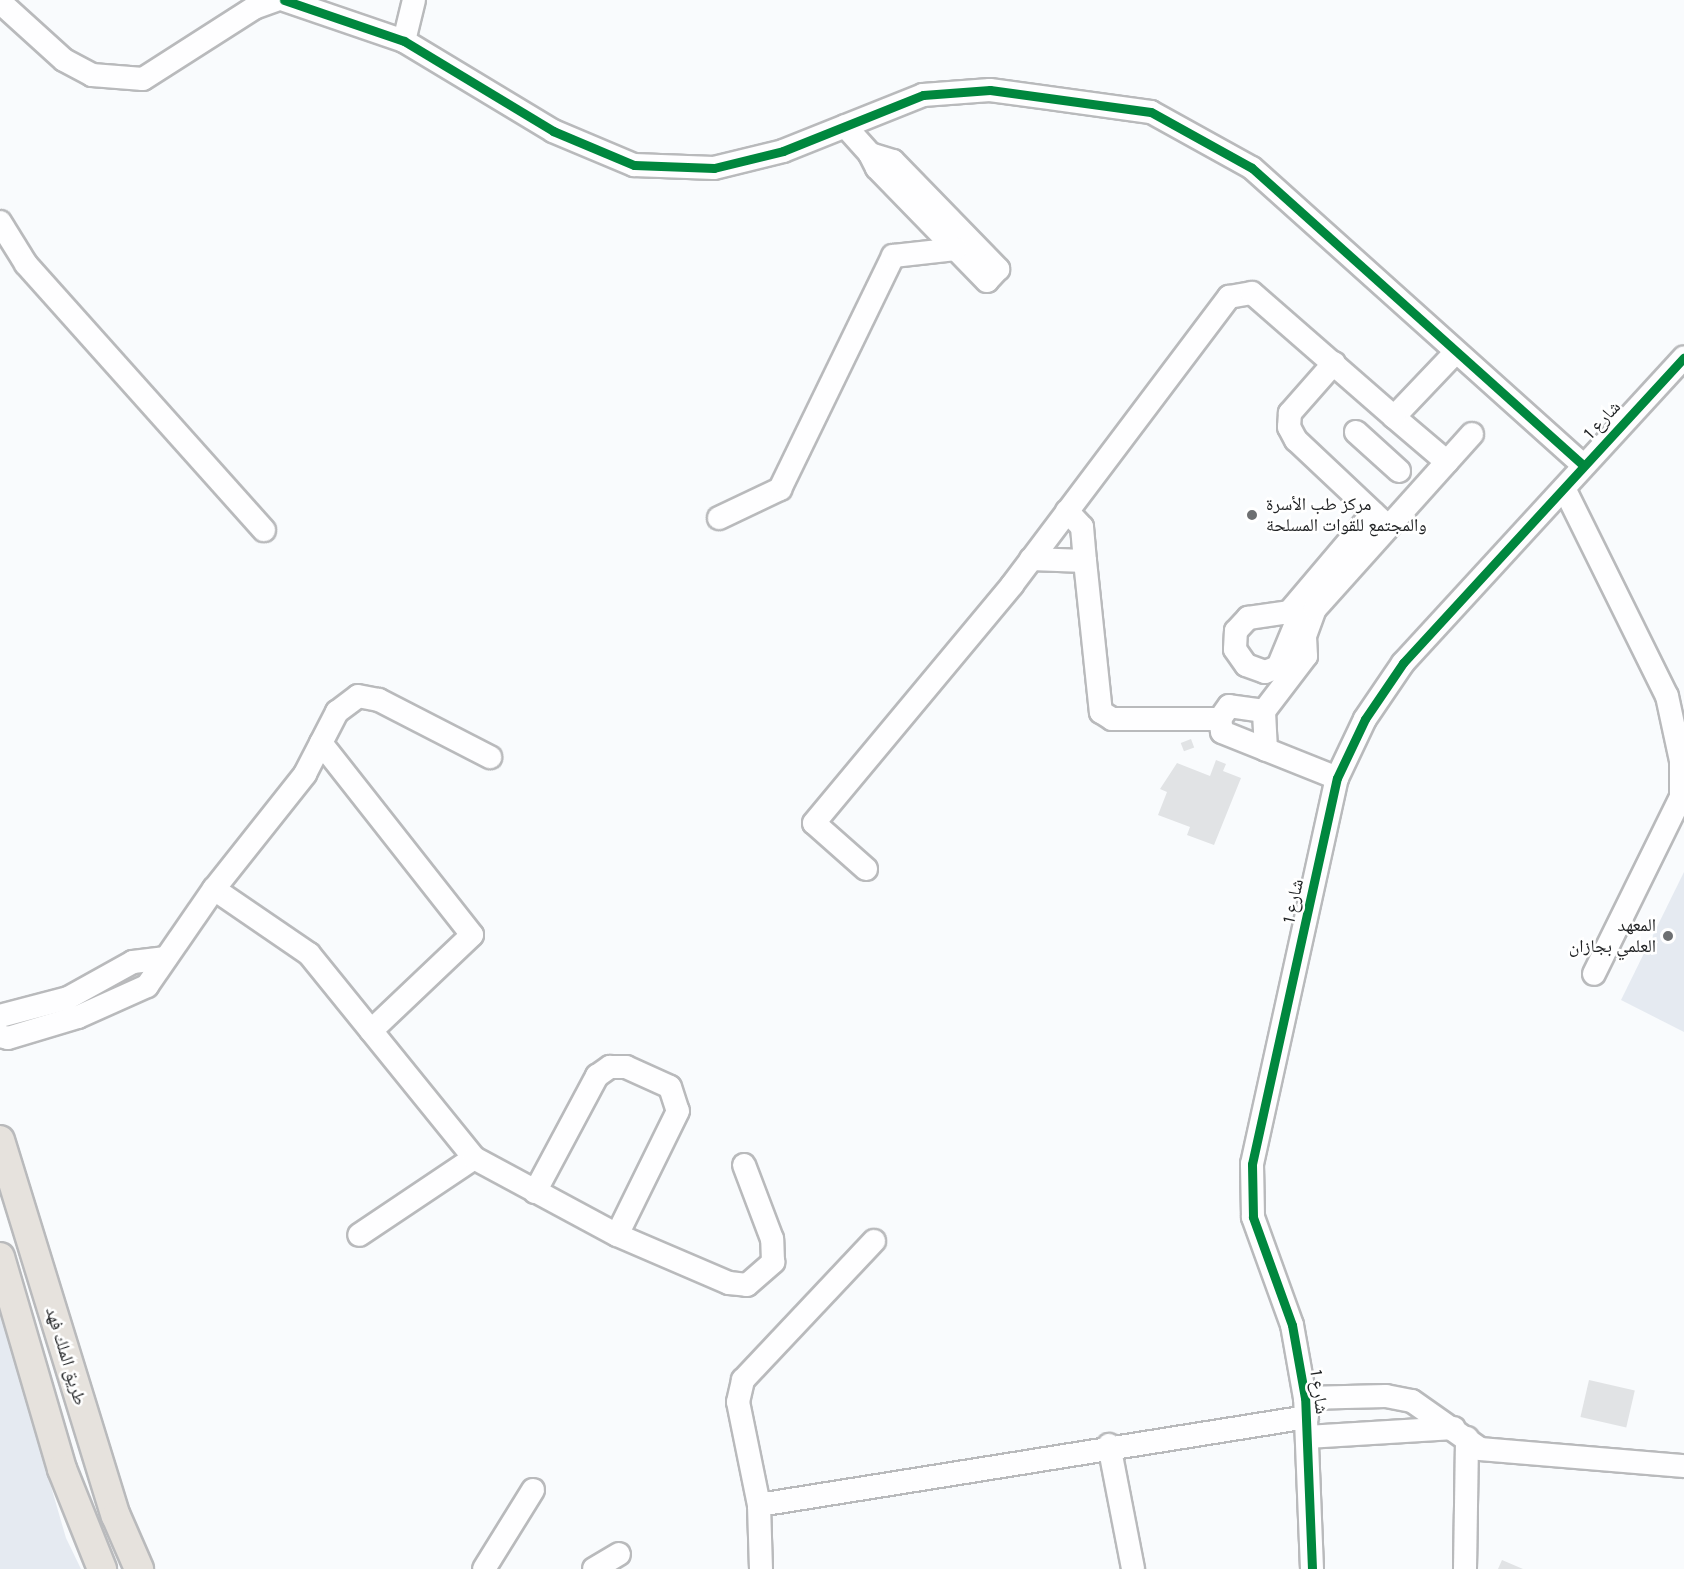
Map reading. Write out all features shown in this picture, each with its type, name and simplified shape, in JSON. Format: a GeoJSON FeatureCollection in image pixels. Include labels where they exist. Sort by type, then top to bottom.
{"type":"FeatureCollection","features":[{"type":"Feature","properties":{"kind":"main road","name":"طريق الملك فهد"},"geometry":{"type":"LineString","coordinates":[[0,1140],[116,1516],[139,1569]]}},
{"type":"Feature","properties":{"kind":"main road","name":"طريق الملك فهد"},"geometry":{"type":"LineString","coordinates":[[0,1257],[62,1468],[102,1569]]}},
{"type":"Feature","properties":{"kind":"street"},"geometry":{"type":"LineString","coordinates":[[0,2],[64,60],[92,75],[143,79],[254,8],[276,0]]}},
{"type":"Feature","properties":{"kind":"street"},"geometry":{"type":"LineString","coordinates":[[284,0],[404,41],[553,131],[634,165],[714,168],[783,152],[923,95],[990,90],[1151,112],[1252,168],[1455,353],[1582,464]]}},
{"type":"Feature","properties":{"kind":"street"},"geometry":{"type":"LineString","coordinates":[[404,41],[414,0]]}},
{"type":"Feature","properties":{"kind":"street"},"geometry":{"type":"LineString","coordinates":[[845,126],[870,154],[877,168],[987,281],[998,269],[892,161],[870,154]]}},
{"type":"Feature","properties":{"kind":"street"},"geometry":{"type":"LineString","coordinates":[[0,222],[26,264],[264,530]]}},
{"type":"Feature","properties":{"kind":"street"},"geometry":{"type":"LineString","coordinates":[[719,518],[780,489],[893,256],[956,249]]}},
{"type":"Feature","properties":{"kind":"street"},"geometry":{"type":"LineString","coordinates":[[866,869],[814,823],[1031,559],[1229,297],[1252,293],[1447,462]]}},
{"type":"Feature","properties":{"kind":"street"},"geometry":{"type":"LineString","coordinates":[[1394,417],[1455,353]]}},
{"type":"Feature","properties":{"kind":"street","name":"شارع 1"},"geometry":{"type":"LineString","coordinates":[[1312,1569],[1306,1417],[1292,1325],[1253,1217],[1252,1164],[1337,778],[1365,719],[1403,663],[1565,490],[1582,464],[1684,357]]}},
{"type":"Feature","properties":{"kind":"street"},"geometry":{"type":"LineString","coordinates":[[1334,363],[1290,413],[1289,427],[1381,520]]}},
{"type":"Feature","properties":{"kind":"street"},"geometry":{"type":"LineString","coordinates":[[1356,432],[1400,471]]}},
{"type":"Feature","properties":{"kind":"street"},"geometry":{"type":"LineString","coordinates":[[1308,621],[1295,626],[1278,667],[1265,672],[1246,665],[1235,649],[1236,631],[1248,618],[1289,612],[1381,520],[1447,462],[1472,434]]}},
{"type":"Feature","properties":{"kind":"street"},"geometry":{"type":"LineString","coordinates":[[1565,490],[1667,696],[1681,761],[1681,797],[1594,974]]}},
{"type":"Feature","properties":{"kind":"street"},"geometry":{"type":"LineString","coordinates":[[1067,511],[1082,527],[1101,712],[1112,719],[1220,719]]}},
{"type":"Feature","properties":{"kind":"street"},"geometry":{"type":"LineString","coordinates":[[1266,750],[1264,711],[1305,656],[1308,621],[1381,520]]}},
{"type":"Feature","properties":{"kind":"street"},"geometry":{"type":"LineString","coordinates":[[1031,559],[1085,561]]}},
{"type":"Feature","properties":{"kind":"street"},"geometry":{"type":"LineString","coordinates":[[0,1036],[73,1007],[147,986],[214,889],[305,774],[337,712],[358,696],[379,700],[490,757]]}},
{"type":"Feature","properties":{"kind":"street"},"geometry":{"type":"LineString","coordinates":[[1264,711],[1229,706],[1220,719],[1222,732],[1337,778]]}},
{"type":"Feature","properties":{"kind":"street"},"geometry":{"type":"LineString","coordinates":[[321,743],[472,935],[371,1031]]}},
{"type":"Feature","properties":{"kind":"street"},"geometry":{"type":"LineString","coordinates":[[214,889],[309,954],[474,1158],[617,1235],[729,1283],[747,1285],[773,1263],[772,1239],[744,1165]]}},
{"type":"Feature","properties":{"kind":"street"},"geometry":{"type":"LineString","coordinates":[[0,1016],[73,1007]]}},
{"type":"Feature","properties":{"kind":"street"},"geometry":{"type":"LineString","coordinates":[[535,1192],[597,1076],[610,1067],[626,1067],[670,1087],[678,1111],[617,1235]]}},
{"type":"Feature","properties":{"kind":"street"},"geometry":{"type":"LineString","coordinates":[[359,1235],[474,1158]]}},
{"type":"Feature","properties":{"kind":"street"},"geometry":{"type":"LineString","coordinates":[[761,1569],[759,1505],[738,1402],[742,1380],[874,1241]]}},
{"type":"Feature","properties":{"kind":"street"},"geometry":{"type":"LineString","coordinates":[[759,1505],[1109,1445],[1306,1417],[1386,1396],[1412,1401],[1461,1433],[1480,1449],[1684,1466]]}},
{"type":"Feature","properties":{"kind":"street"},"geometry":{"type":"LineString","coordinates":[[1306,1417],[1461,1433]]}},
{"type":"Feature","properties":{"kind":"street"},"geometry":{"type":"LineString","coordinates":[[1461,1433],[1465,1569]]}},
{"type":"Feature","properties":{"kind":"street"},"geometry":{"type":"LineString","coordinates":[[1109,1445],[1133,1569]]}},
{"type":"Feature","properties":{"kind":"street"},"geometry":{"type":"LineString","coordinates":[[484,1569],[533,1490]]}},
{"type":"Feature","properties":{"kind":"street"},"geometry":{"type":"LineString","coordinates":[[594,1569],[619,1554]]}},
{"type":"Feature","properties":{"kind":"shaded area","name":"المعهد العلمي بجازان"},"geometry":{"type":"Polygon","coordinates":[[[1684,872],[1684,1032],[1621,1000],[1684,872]]]}},
{"type":"Feature","properties":{"kind":"shaded area"},"geometry":{"type":"Polygon","coordinates":[[[0,1311],[66,1538],[81,1569],[0,1569],[0,1311]]]}},
{"type":"Feature","properties":{"kind":"building"},"geometry":{"type":"Polygon","coordinates":[[[1191,739],[1194,747],[1184,751],[1181,743],[1191,739]]]}},
{"type":"Feature","properties":{"kind":"building"},"geometry":{"type":"Polygon","coordinates":[[[1216,760],[1226,764],[1223,771],[1241,778],[1214,845],[1187,835],[1190,827],[1158,815],[1167,792],[1160,789],[1177,763],[1210,776],[1216,760]]]}},
{"type":"Feature","properties":{"kind":"building"},"geometry":{"type":"Polygon","coordinates":[[[1589,1380],[1635,1391],[1626,1428],[1580,1417],[1589,1380]]]}},
{"type":"Feature","properties":{"kind":"building"},"geometry":{"type":"Polygon","coordinates":[[[1502,1560],[1523,1569],[1498,1569],[1502,1560]]]}},
{"type":"Feature","properties":{"kind":"cycle path"},"geometry":{"type":"LineString","coordinates":[[284,0],[404,41],[553,131],[634,165],[714,168],[783,151],[923,95],[990,90],[1151,112],[1252,168],[1582,464]]}},
{"type":"Feature","properties":{"kind":"cycle path"},"geometry":{"type":"LineString","coordinates":[[1312,1569],[1305,1398],[1292,1325],[1253,1217],[1252,1164],[1337,778],[1365,719],[1403,663],[1684,357]]}},
{"type":"Feature","properties":{"kind":"place","name":"مركز طب الأسرة والمجتمع للقوات المسلحة"},"geometry":{"type":"Point","coordinates":[1252,515]}},
{"type":"Feature","properties":{"kind":"place","name":"المعهد العلمي بجازان"},"geometry":{"type":"Point","coordinates":[1668,936]}}]}
